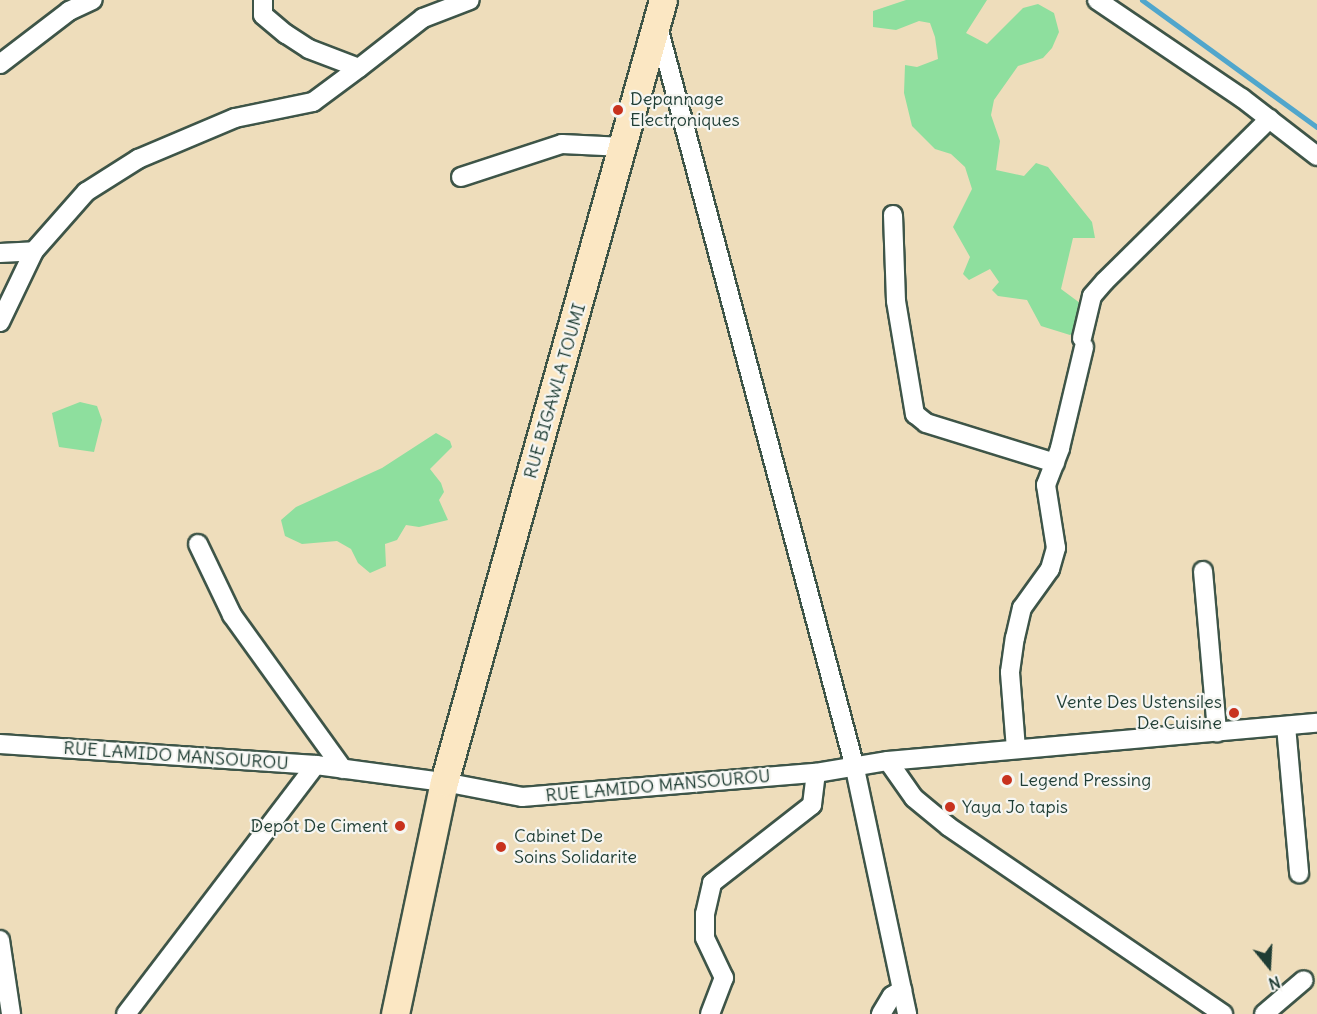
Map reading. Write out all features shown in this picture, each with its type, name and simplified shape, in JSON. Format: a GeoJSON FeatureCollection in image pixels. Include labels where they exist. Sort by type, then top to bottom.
{"type":"FeatureCollection","features":[{"type":"Feature","properties":{"kind":"street"},"geometry":{"type":"LineString","coordinates":[[0,64],[69,11],[93,0]]}},
{"type":"Feature","properties":{"kind":"street"},"geometry":{"type":"LineString","coordinates":[[263,0],[263,15],[286,34],[309,49],[359,68]]}},
{"type":"Feature","properties":{"kind":"street"},"geometry":{"type":"LineString","coordinates":[[0,322],[34,250],[64,212],[111,174],[235,118],[313,102],[423,18],[470,0]]}},
{"type":"Feature","properties":{"kind":"street","name":"RUE BIGAWLA TOUMI"},"geometry":{"type":"LineString","coordinates":[[395,1014],[444,782],[624,147],[663,0]]}},
{"type":"Feature","properties":{"kind":"street"},"geometry":{"type":"LineString","coordinates":[[1097,0],[1269,119],[1317,156]]}},
{"type":"Feature","properties":{"kind":"street"},"geometry":{"type":"LineString","coordinates":[[657,26],[854,764],[907,1014]]}},
{"type":"Feature","properties":{"kind":"street"},"geometry":{"type":"LineString","coordinates":[[1016,749],[1010,672],[1022,608],[1050,569],[1056,548],[1046,485],[1055,463],[1092,296],[1269,119]]}},
{"type":"Feature","properties":{"kind":"street"},"geometry":{"type":"LineString","coordinates":[[461,177],[562,144],[624,147]]}},
{"type":"Feature","properties":{"kind":"street"},"geometry":{"type":"LineString","coordinates":[[893,215],[896,301],[915,414],[926,423],[1055,463]]}},
{"type":"Feature","properties":{"kind":"street"},"geometry":{"type":"LineString","coordinates":[[0,253],[34,250]]}},
{"type":"Feature","properties":{"kind":"street"},"geometry":{"type":"LineString","coordinates":[[198,544],[227,608],[343,769]]}},
{"type":"Feature","properties":{"kind":"street"},"geometry":{"type":"LineString","coordinates":[[1203,570],[1217,732]]}},
{"type":"Feature","properties":{"kind":"street","name":"RUE LAMIDO MANSOUROU"},"geometry":{"type":"LineString","coordinates":[[0,744],[316,765],[444,782],[522,797],[816,773],[854,764],[1317,723]]}},
{"type":"Feature","properties":{"kind":"street"},"geometry":{"type":"LineString","coordinates":[[1286,726],[1299,873]]}},
{"type":"Feature","properties":{"kind":"street"},"geometry":{"type":"LineString","coordinates":[[888,761],[914,798],[949,827],[1223,1014]]}},
{"type":"Feature","properties":{"kind":"street"},"geometry":{"type":"LineString","coordinates":[[126,1014],[316,765]]}},
{"type":"Feature","properties":{"kind":"street"},"geometry":{"type":"LineString","coordinates":[[710,1014],[724,978],[705,938],[705,914],[712,883],[812,805],[816,773]]}},
{"type":"Feature","properties":{"kind":"street"},"geometry":{"type":"LineString","coordinates":[[0,940],[11,1014]]}},
{"type":"Feature","properties":{"kind":"street"},"geometry":{"type":"LineString","coordinates":[[1264,1014],[1304,980]]}},
{"type":"Feature","properties":{"kind":"street"},"geometry":{"type":"LineString","coordinates":[[880,1014],[892,996],[902,990]]}},
{"type":"Feature","properties":{"kind":"green space"},"geometry":{"type":"Polygon","coordinates":[[[906,0],[987,0],[966,33],[987,44],[1023,8],[1038,4],[1054,13],[1059,32],[1052,48],[1043,58],[1018,66],[994,100],[991,115],[1000,141],[996,170],[1024,176],[1036,163],[1048,167],[1092,222],[1095,238],[1073,238],[1061,289],[1084,306],[1083,325],[1070,335],[1041,326],[1027,300],[998,296],[992,290],[999,282],[990,269],[969,280],[963,274],[970,257],[953,227],[972,189],[965,167],[951,154],[935,149],[912,126],[904,93],[905,65],[917,67],[938,59],[935,37],[930,23],[919,21],[896,30],[873,27],[873,11],[906,0]]]}},
{"type":"Feature","properties":{"kind":"green space"},"geometry":{"type":"Polygon","coordinates":[[[80,402],[97,406],[102,420],[94,452],[59,447],[52,413],[80,402]]]}},
{"type":"Feature","properties":{"kind":"green space"},"geometry":{"type":"Polygon","coordinates":[[[436,433],[450,441],[452,447],[430,469],[441,483],[444,492],[439,500],[448,520],[419,527],[406,525],[397,540],[385,544],[386,566],[370,573],[358,563],[351,549],[337,541],[302,544],[285,536],[281,520],[296,507],[382,468],[436,433]]]}},
{"type":"Feature","properties":{"kind":"waterway"},"geometry":{"type":"LineString","coordinates":[[1142,0],[1317,127]]}},
{"type":"Feature","properties":{"kind":"place","name":"Depannage Electroniques"},"geometry":{"type":"Point","coordinates":[618,110]}},
{"type":"Feature","properties":{"kind":"place","name":"Vente Des Ustensiles De Cuisine"},"geometry":{"type":"Point","coordinates":[1234,713]}},
{"type":"Feature","properties":{"kind":"place","name":"Legend Pressing"},"geometry":{"type":"Point","coordinates":[1007,780]}},
{"type":"Feature","properties":{"kind":"place","name":"Yaya Jo tapis"},"geometry":{"type":"Point","coordinates":[950,807]}},
{"type":"Feature","properties":{"kind":"place","name":"Depot De Ciment"},"geometry":{"type":"Point","coordinates":[400,826]}},
{"type":"Feature","properties":{"kind":"place","name":"Cabinet De Soins Solidarite"},"geometry":{"type":"Point","coordinates":[501,847]}}]}
